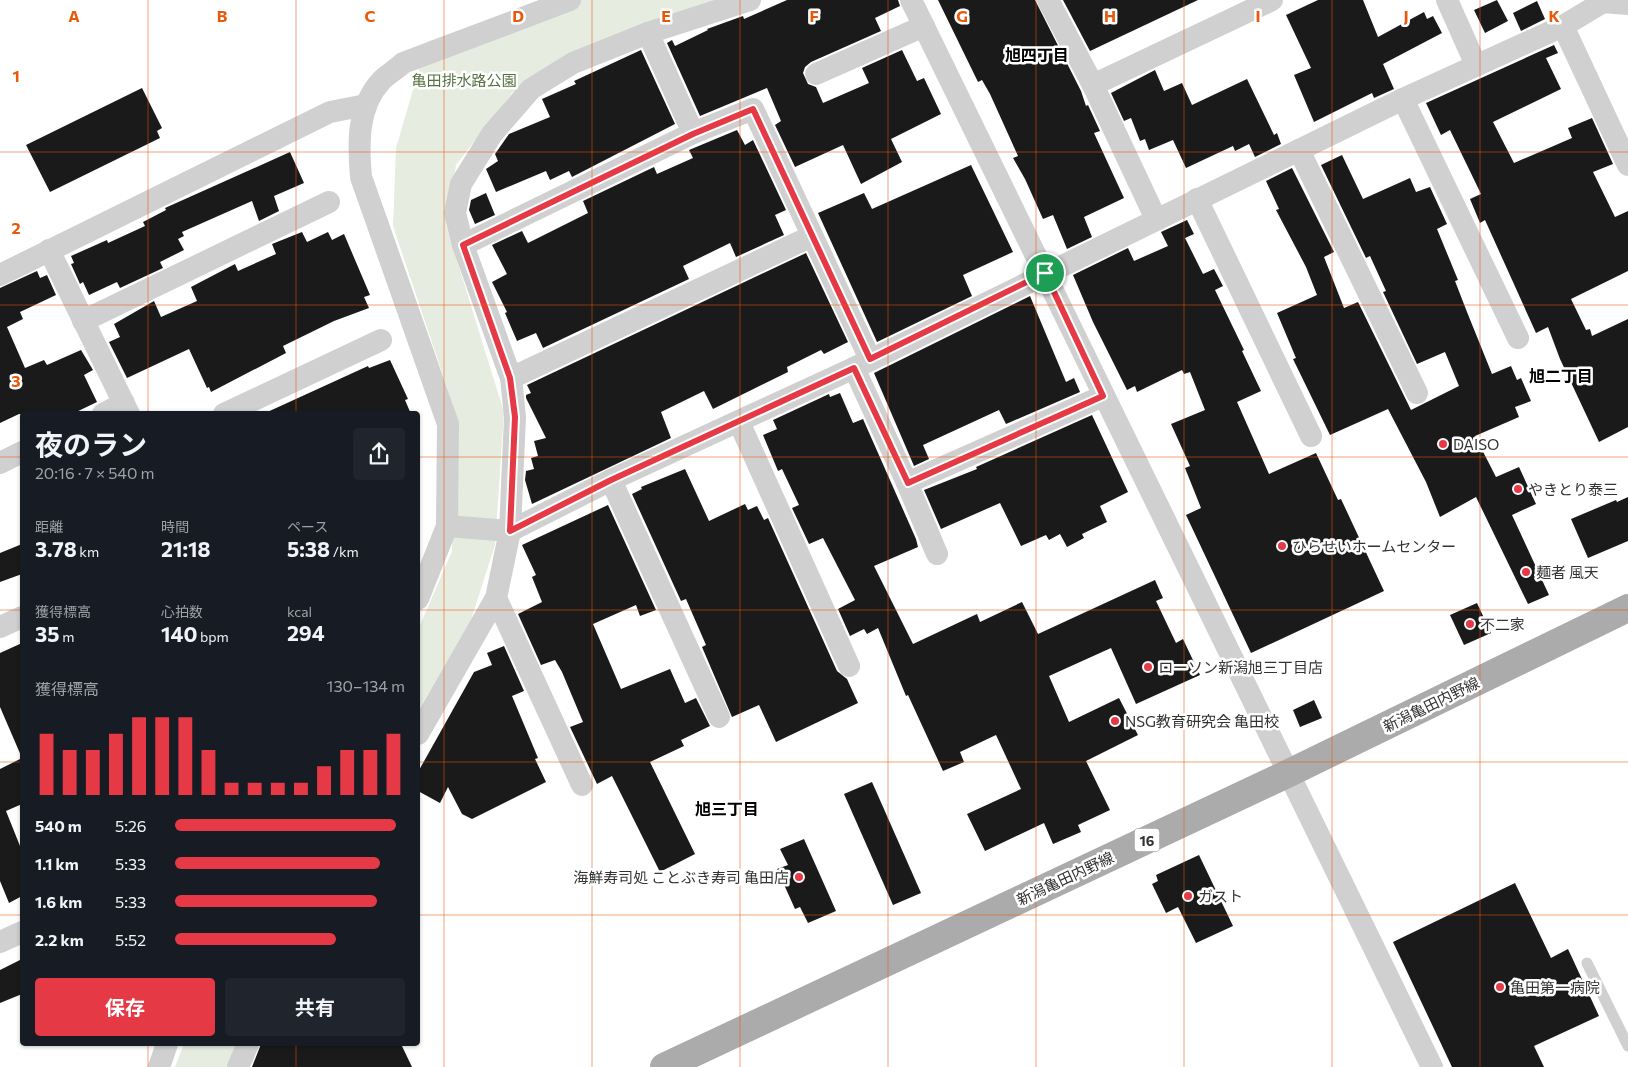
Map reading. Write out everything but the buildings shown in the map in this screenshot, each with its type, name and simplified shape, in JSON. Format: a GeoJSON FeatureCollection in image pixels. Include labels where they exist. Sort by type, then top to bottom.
{"type":"FeatureCollection","features":[{"type":"Feature","properties":{"kind":"main road","name":"新潟亀田内野線"},"geometry":{"type":"LineString","coordinates":[[664,1067],[1287,774],[1628,608]]}},
{"type":"Feature","properties":{"kind":"street"},"geometry":{"type":"LineString","coordinates":[[420,594],[447,526],[448,424],[361,177],[358,144],[366,105],[382,81],[404,63],[570,0]]}},
{"type":"Feature","properties":{"kind":"street"},"geometry":{"type":"LineString","coordinates":[[420,731],[496,598],[510,531],[515,417],[510,378],[463,245],[455,213],[461,184],[492,134],[531,89],[573,63],[648,33],[750,0]]}},
{"type":"Feature","properties":{"kind":"street"},"geometry":{"type":"LineString","coordinates":[[911,0],[1287,774],[1432,1067]]}},
{"type":"Feature","properties":{"kind":"street"},"geometry":{"type":"LineString","coordinates":[[1048,0],[1093,85],[1156,219]]}},
{"type":"Feature","properties":{"kind":"street"},"geometry":{"type":"LineString","coordinates":[[1093,85],[1272,0]]}},
{"type":"Feature","properties":{"kind":"street"},"geometry":{"type":"LineString","coordinates":[[1447,0],[1476,65]]}},
{"type":"Feature","properties":{"kind":"street"},"geometry":{"type":"LineString","coordinates":[[447,526],[510,531],[611,480],[862,364],[1403,99],[1563,26],[1604,2],[1628,4]]}},
{"type":"Feature","properties":{"kind":"street"},"geometry":{"type":"LineString","coordinates":[[816,74],[924,26]]}},
{"type":"Feature","properties":{"kind":"street"},"geometry":{"type":"LineString","coordinates":[[1563,26],[1628,165]]}},
{"type":"Feature","properties":{"kind":"street"},"geometry":{"type":"LineString","coordinates":[[648,33],[693,134]]}},
{"type":"Feature","properties":{"kind":"street"},"geometry":{"type":"LineString","coordinates":[[1403,99],[1518,338]]}},
{"type":"Feature","properties":{"kind":"street"},"geometry":{"type":"LineString","coordinates":[[0,275],[330,112],[366,105]]}},
{"type":"Feature","properties":{"kind":"street"},"geometry":{"type":"LineString","coordinates":[[463,245],[693,134],[753,109],[812,236],[937,554]]}},
{"type":"Feature","properties":{"kind":"street"},"geometry":{"type":"LineString","coordinates":[[1299,150],[1417,393]]}},
{"type":"Feature","properties":{"kind":"street"},"geometry":{"type":"LineString","coordinates":[[1197,199],[1311,436]]}},
{"type":"Feature","properties":{"kind":"street"},"geometry":{"type":"LineString","coordinates":[[83,321],[329,202]]}},
{"type":"Feature","properties":{"kind":"street"},"geometry":{"type":"LineString","coordinates":[[510,378],[812,236]]}},
{"type":"Feature","properties":{"kind":"street"},"geometry":{"type":"LineString","coordinates":[[49,250],[127,409]]}},
{"type":"Feature","properties":{"kind":"street"},"geometry":{"type":"LineString","coordinates":[[230,411],[381,340]]}},
{"type":"Feature","properties":{"kind":"street"},"geometry":{"type":"LineString","coordinates":[[908,483],[1103,396]]}},
{"type":"Feature","properties":{"kind":"street"},"geometry":{"type":"LineString","coordinates":[[739,422],[849,666]]}},
{"type":"Feature","properties":{"kind":"street"},"geometry":{"type":"LineString","coordinates":[[0,463],[20,453]]}},
{"type":"Feature","properties":{"kind":"street"},"geometry":{"type":"LineString","coordinates":[[611,480],[718,717]]}},
{"type":"Feature","properties":{"kind":"street"},"geometry":{"type":"LineString","coordinates":[[496,598],[582,785]]}},
{"type":"Feature","properties":{"kind":"street"},"geometry":{"type":"LineString","coordinates":[[0,627],[20,617]]}},
{"type":"Feature","properties":{"kind":"street"},"geometry":{"type":"LineString","coordinates":[[0,942],[20,933]]}},
{"type":"Feature","properties":{"kind":"street"},"geometry":{"type":"LineString","coordinates":[[160,1067],[166,1046]]}},
{"type":"Feature","properties":{"kind":"street"},"geometry":{"type":"LineString","coordinates":[[238,1067],[247,1046]]}},
{"type":"Feature","properties":{"kind":"lane"},"geometry":{"type":"LineString","coordinates":[[1586,963],[1628,1046]]}},
{"type":"Feature","properties":{"kind":"green space","name":"亀田排水路公園"},"geometry":{"type":"Polygon","coordinates":[[[543,0],[719,0],[551,65],[512,93],[456,165],[446,225],[504,412],[495,545],[471,620],[420,708],[420,625],[452,551],[453,405],[393,226],[396,148],[427,42],[543,0]]]}},
{"type":"Feature","properties":{"kind":"green space"},"geometry":{"type":"Polygon","coordinates":[[[183,1046],[240,1046],[230,1067],[175,1067],[183,1046]]]}},
{"type":"Feature","properties":{"kind":"place","name":"DAISO"},"geometry":{"type":"Point","coordinates":[1443,444]}},
{"type":"Feature","properties":{"kind":"place","name":"やきとり泰三"},"geometry":{"type":"Point","coordinates":[1518,489]}},
{"type":"Feature","properties":{"kind":"place","name":"ひらせいホームセンター"},"geometry":{"type":"Point","coordinates":[1282,546]}},
{"type":"Feature","properties":{"kind":"place","name":"麺者 風天"},"geometry":{"type":"Point","coordinates":[1526,572]}},
{"type":"Feature","properties":{"kind":"place","name":"不二家"},"geometry":{"type":"Point","coordinates":[1470,624]}},
{"type":"Feature","properties":{"kind":"place","name":"ローソン新潟旭三丁目店"},"geometry":{"type":"Point","coordinates":[1148,667]}},
{"type":"Feature","properties":{"kind":"place","name":"NSG教育研究会 亀田校"},"geometry":{"type":"Point","coordinates":[1115,721]}},
{"type":"Feature","properties":{"kind":"place","name":"海鮮寿司処 ことぶき寿司 亀田店"},"geometry":{"type":"Point","coordinates":[799,877]}},
{"type":"Feature","properties":{"kind":"place","name":"ガスト"},"geometry":{"type":"Point","coordinates":[1188,896]}},
{"type":"Feature","properties":{"kind":"place","name":"亀田第一病院"},"geometry":{"type":"Point","coordinates":[1500,987]}},
{"type":"Feature","properties":{"kind":"district","name":"旭四丁目"},"geometry":{"type":"Point","coordinates":[1037,54]}},
{"type":"Feature","properties":{"kind":"district","name":"旭二丁目"},"geometry":{"type":"Point","coordinates":[1561,375]}},
{"type":"Feature","properties":{"kind":"district","name":"旭三丁目"},"geometry":{"type":"Point","coordinates":[727,808]}},
{"type":"Feature","properties":{"kind":"route"},"geometry":{"type":"LineString","coordinates":[[753,109],[870,359],[1045,273],[1103,396],[908,483],[854,368],[611,480],[510,531],[515,417],[510,378],[463,245],[693,134],[753,109]]}}]}
